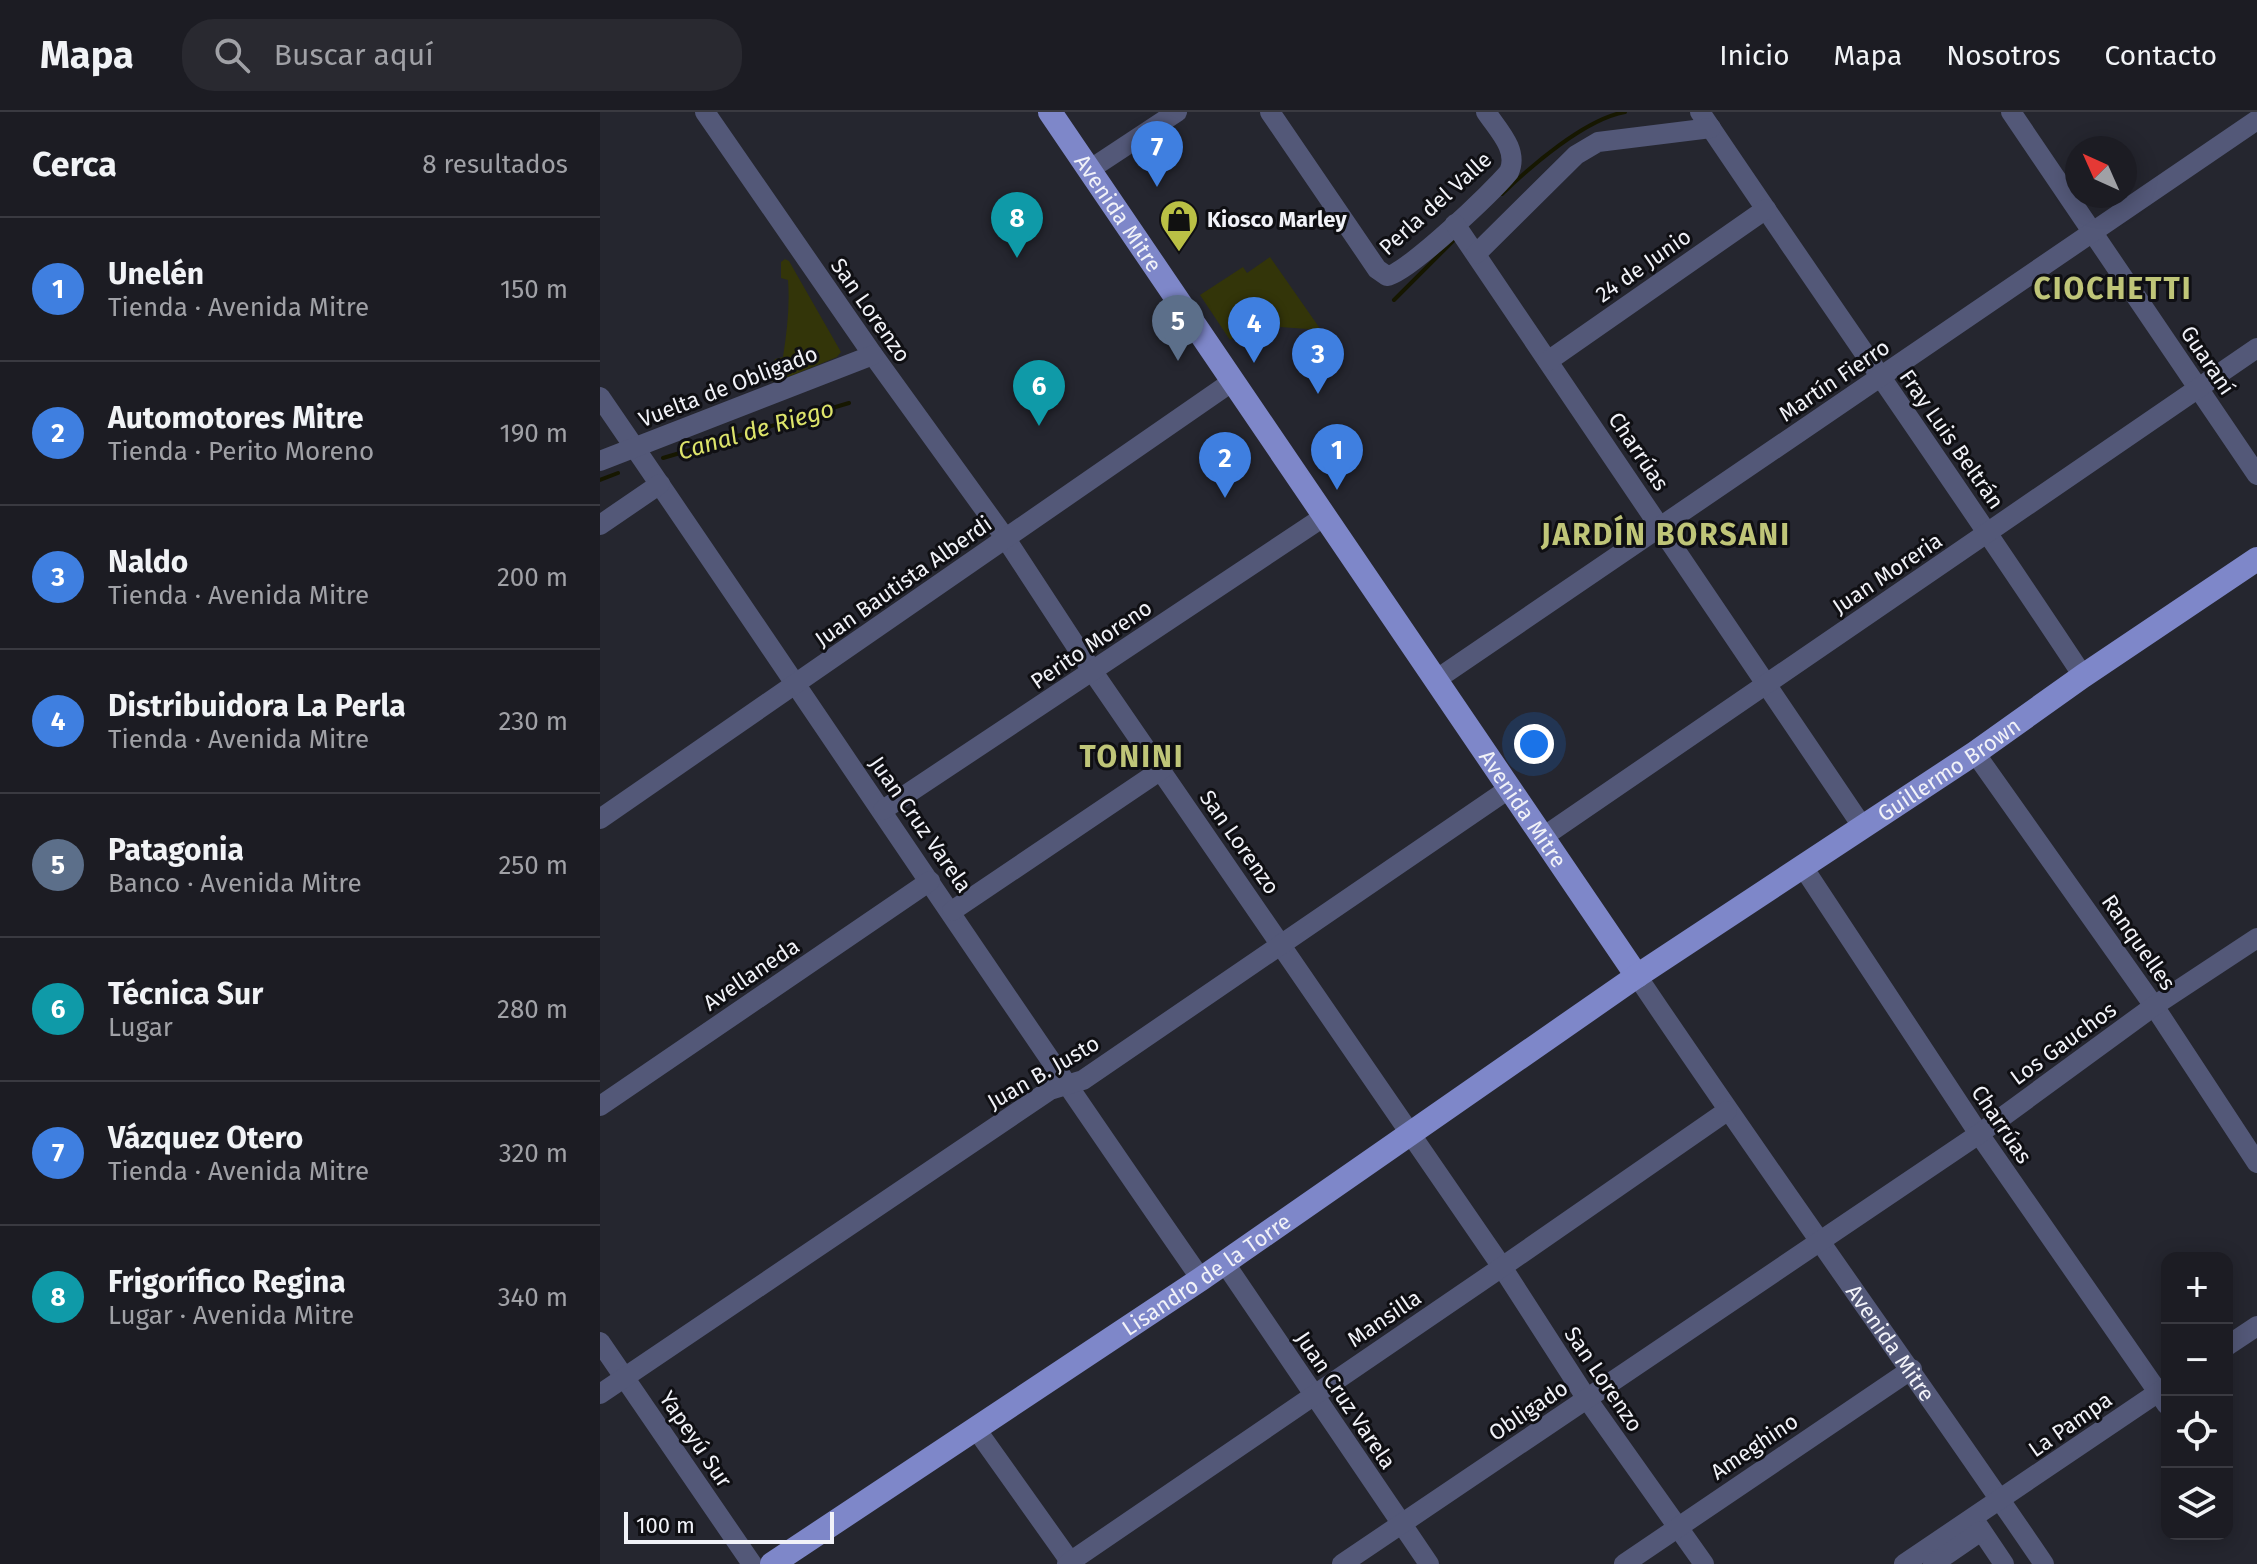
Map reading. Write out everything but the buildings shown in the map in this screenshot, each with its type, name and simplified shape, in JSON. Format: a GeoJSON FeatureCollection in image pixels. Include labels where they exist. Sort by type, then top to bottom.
{"type":"FeatureCollection","features":[{"type":"Feature","properties":{"kind":"main road","name":"Avenida Mitre"},"geometry":{"type":"LineString","coordinates":[[1050,112],[1637,976]]}},
{"type":"Feature","properties":{"kind":"main road","name":"Guillermo Brown"},"geometry":{"type":"LineString","coordinates":[[1637,976],[1975,753],[2257,559]]}},
{"type":"Feature","properties":{"kind":"main road","name":"Lisandro de la Torre"},"geometry":{"type":"LineString","coordinates":[[772,1564],[1201,1279],[1637,976]]}},
{"type":"Feature","properties":{"kind":"street","name":"San Lorenzo"},"geometry":{"type":"LineString","coordinates":[[705,112],[873,355],[1006,539],[1093,672],[1502,1267],[1587,1399],[1704,1564]]}},
{"type":"Feature","properties":{"kind":"street","name":"Perla del Valle"},"geometry":{"type":"LineString","coordinates":[[1270,112],[1377,269],[1387,276],[1399,271],[1455,224],[1503,179],[1513,163],[1508,145],[1486,112]]}},
{"type":"Feature","properties":{"kind":"street","name":"Guaraní"},"geometry":{"type":"LineString","coordinates":[[2011,112],[2257,475]]}},
{"type":"Feature","properties":{"kind":"street"},"geometry":{"type":"LineString","coordinates":[[1089,170],[1174,113]]}},
{"type":"Feature","properties":{"kind":"street"},"geometry":{"type":"LineString","coordinates":[[1472,249],[1576,155],[1598,142],[1705,120]]}},
{"type":"Feature","properties":{"kind":"street","name":"Fray Luis Beltrán"},"geometry":{"type":"LineString","coordinates":[[1705,120],[2083,676]]}},
{"type":"Feature","properties":{"kind":"street","name":"Martín Fierro"},"geometry":{"type":"LineString","coordinates":[[1437,679],[2257,120]]}},
{"type":"Feature","properties":{"kind":"street","name":"24 de Junio"},"geometry":{"type":"LineString","coordinates":[[1548,361],[1766,209]]}},
{"type":"Feature","properties":{"kind":"street","name":"Charrúas"},"geometry":{"type":"LineString","coordinates":[[1455,224],[1862,826]]}},
{"type":"Feature","properties":{"kind":"street","name":"Juan Moreria"},"geometry":{"type":"LineString","coordinates":[[1543,837],[2257,348]]}},
{"type":"Feature","properties":{"kind":"street","name":"Vuelta de Obligado"},"geometry":{"type":"LineString","coordinates":[[600,461],[873,355]]}},
{"type":"Feature","properties":{"kind":"street","name":"Juan Bautista Alberdi"},"geometry":{"type":"LineString","coordinates":[[600,819],[1233,381]]}},
{"type":"Feature","properties":{"kind":"street","name":"Juan Cruz Varela"},"geometry":{"type":"LineString","coordinates":[[600,397],[1201,1279]]}},
{"type":"Feature","properties":{"kind":"street"},"geometry":{"type":"LineString","coordinates":[[600,525],[660,484]]}},
{"type":"Feature","properties":{"kind":"street","name":"Perito Moreno"},"geometry":{"type":"LineString","coordinates":[[883,810],[1325,516]]}},
{"type":"Feature","properties":{"kind":"street","name":"Ranquelles"},"geometry":{"type":"LineString","coordinates":[[1975,753],[2154,1006],[2257,1163]]}},
{"type":"Feature","properties":{"kind":"street"},"geometry":{"type":"LineString","coordinates":[[952,911],[1161,770]]}},
{"type":"Feature","properties":{"kind":"street","name":"Juan B. Justo"},"geometry":{"type":"LineString","coordinates":[[600,1394],[1050,1090],[1083,1080],[1510,788]]}},
{"type":"Feature","properties":{"kind":"street","name":"Charrúas"},"geometry":{"type":"LineString","coordinates":[[1803,867],[1979,1134],[2161,1391]]}},
{"type":"Feature","properties":{"kind":"street","name":"Avellaneda"},"geometry":{"type":"LineString","coordinates":[[600,1106],[930,881]]}},
{"type":"Feature","properties":{"kind":"street","name":"Los Gauchos"},"geometry":{"type":"LineString","coordinates":[[1818,1240],[1979,1134],[2154,1006],[2257,938]]}},
{"type":"Feature","properties":{"kind":"street","name":"Avenida Mitre"},"geometry":{"type":"LineString","coordinates":[[1637,976],[1727,1111],[1912,1369],[2044,1564]]}},
{"type":"Feature","properties":{"kind":"street","name":"Mansilla"},"geometry":{"type":"LineString","coordinates":[[1070,1563],[1727,1111]]}},
{"type":"Feature","properties":{"kind":"street","name":"Obligado"},"geometry":{"type":"LineString","coordinates":[[1342,1564],[1818,1240]]}},
{"type":"Feature","properties":{"kind":"street","name":"Juan Cruz Varela"},"geometry":{"type":"LineString","coordinates":[[1224,1262],[1429,1564]]}},
{"type":"Feature","properties":{"kind":"street"},"geometry":{"type":"LineString","coordinates":[[2233,1342],[2257,1326]]}},
{"type":"Feature","properties":{"kind":"street","name":"Yapeyú Sur"},"geometry":{"type":"LineString","coordinates":[[600,1342],[752,1564]]}},
{"type":"Feature","properties":{"kind":"street","name":"Ameghino"},"geometry":{"type":"LineString","coordinates":[[1624,1564],[1912,1369]]}},
{"type":"Feature","properties":{"kind":"street","name":"La Pampa"},"geometry":{"type":"LineString","coordinates":[[1977,1524],[2001,1501],[2162,1396]]}},
{"type":"Feature","properties":{"kind":"street"},"geometry":{"type":"LineString","coordinates":[[976,1429],[1070,1563]]}},
{"type":"Feature","properties":{"kind":"street"},"geometry":{"type":"LineString","coordinates":[[1904,1564],[1977,1524]]}},
{"type":"Feature","properties":{"kind":"street"},"geometry":{"type":"LineString","coordinates":[[1933,1564],[1977,1524]]}},
{"type":"Feature","properties":{"kind":"street"},"geometry":{"type":"LineString","coordinates":[[1977,1524],[2004,1564]]}},
{"type":"Feature","properties":{"kind":"shaded area"},"geometry":{"type":"Polygon","coordinates":[[[1270,257],[1321,330],[1253,325],[1230,340],[1200,295],[1243,267],[1247,273],[1270,257]]]}},
{"type":"Feature","properties":{"kind":"shaded area"},"geometry":{"type":"Polygon","coordinates":[[[785,259],[841,352],[837,357],[776,382],[768,378],[775,359],[783,357],[789,290],[788,280],[781,278],[781,262],[785,259]]]}},
{"type":"Feature","properties":{"kind":"waterway"},"geometry":{"type":"LineString","coordinates":[[1502,194],[1576,134],[1609,116],[1625,112]]}},
{"type":"Feature","properties":{"kind":"waterway"},"geometry":{"type":"LineString","coordinates":[[1394,300],[1455,239]]}},
{"type":"Feature","properties":{"kind":"waterway","name":"Canal de Riego"},"geometry":{"type":"LineString","coordinates":[[663,458],[849,403]]}},
{"type":"Feature","properties":{"kind":"waterway","name":"Canal de Riego"},"geometry":{"type":"LineString","coordinates":[[600,480],[618,473]]}},
{"type":"Feature","properties":{"kind":"place","name":"Vázquez Otero"},"geometry":{"type":"Point","coordinates":[1157,187]}},
{"type":"Feature","properties":{"kind":"place","name":"Kiosco Marley"},"geometry":{"type":"Point","coordinates":[1179,253]}},
{"type":"Feature","properties":{"kind":"place","name":"Frigorífico Regina"},"geometry":{"type":"Point","coordinates":[1017,258]}},
{"type":"Feature","properties":{"kind":"place","name":"Patagonia"},"geometry":{"type":"Point","coordinates":[1178,361]}},
{"type":"Feature","properties":{"kind":"place","name":"Distribuidora La Perla"},"geometry":{"type":"Point","coordinates":[1254,363]}},
{"type":"Feature","properties":{"kind":"place","name":"Naldo"},"geometry":{"type":"Point","coordinates":[1318,394]}},
{"type":"Feature","properties":{"kind":"place","name":"Técnica Sur"},"geometry":{"type":"Point","coordinates":[1039,426]}},
{"type":"Feature","properties":{"kind":"place","name":"Unelén"},"geometry":{"type":"Point","coordinates":[1337,490]}},
{"type":"Feature","properties":{"kind":"place","name":"Automotores Mitre"},"geometry":{"type":"Point","coordinates":[1225,498]}},
{"type":"Feature","properties":{"kind":"district","name":"CIOCHETTI"},"geometry":{"type":"Point","coordinates":[2113,289]}},
{"type":"Feature","properties":{"kind":"district","name":"JARDÍN BORSANI"},"geometry":{"type":"Point","coordinates":[1666,535]}},
{"type":"Feature","properties":{"kind":"district","name":"TONINI"},"geometry":{"type":"Point","coordinates":[1132,757]}}]}
